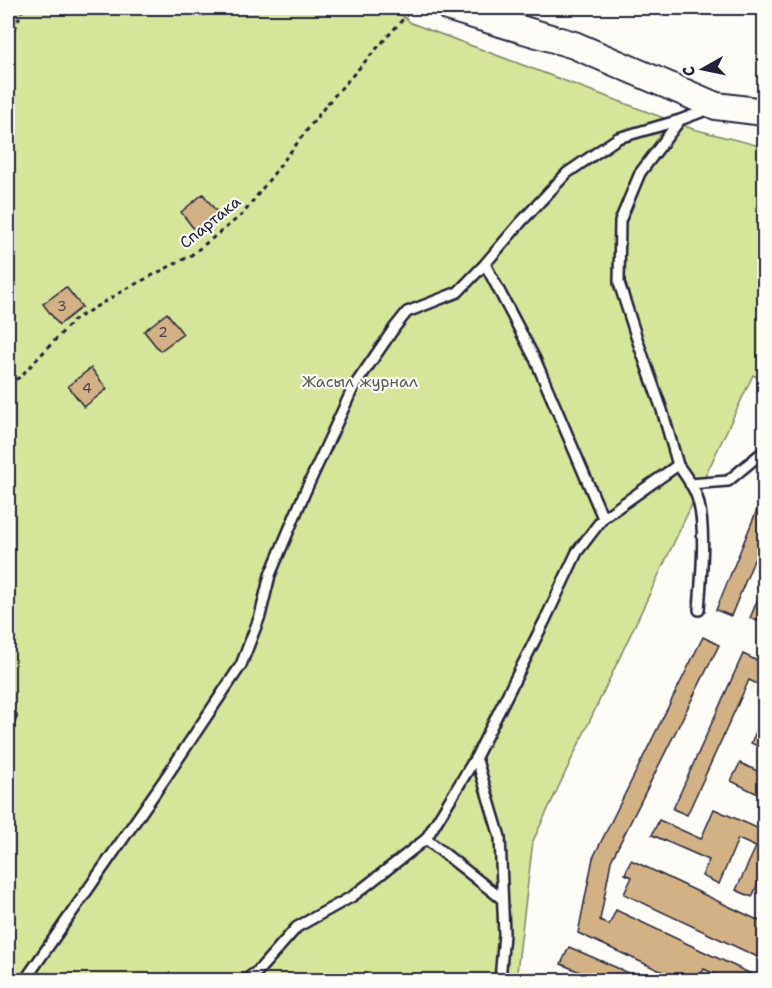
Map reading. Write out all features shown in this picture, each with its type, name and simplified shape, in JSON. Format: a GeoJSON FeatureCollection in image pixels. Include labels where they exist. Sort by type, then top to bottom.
{"type":"FeatureCollection","features":[{"type":"Feature","properties":{"kind":"street"},"geometry":{"type":"LineString","coordinates":[[450,8],[574,45],[716,106],[765,112]]}},
{"type":"Feature","properties":{"kind":"lane"},"geometry":{"type":"LineString","coordinates":[[25,981],[164,780],[240,665],[260,616],[270,575],[305,492],[353,388],[395,327],[407,312],[458,292],[567,173],[618,138],[680,120],[716,106]]}},
{"type":"Feature","properties":{"kind":"lane"},"geometry":{"type":"LineString","coordinates":[[680,120],[640,173],[620,221],[620,283],[678,465],[697,498],[702,526],[699,610]]}},
{"type":"Feature","properties":{"kind":"lane"},"geometry":{"type":"LineString","coordinates":[[485,264],[535,359],[603,518]]}},
{"type":"Feature","properties":{"kind":"lane"},"geometry":{"type":"LineString","coordinates":[[690,484],[728,481],[765,451]]}},
{"type":"Feature","properties":{"kind":"lane"},"geometry":{"type":"LineString","coordinates":[[245,981],[258,971],[297,927],[353,896],[426,839],[476,757],[545,620],[576,552],[603,518],[678,465]]}},
{"type":"Feature","properties":{"kind":"lane"},"geometry":{"type":"LineString","coordinates":[[476,757],[500,837],[504,934],[500,981]]}},
{"type":"Feature","properties":{"kind":"lane"},"geometry":{"type":"LineString","coordinates":[[426,839],[502,898]]}},
{"type":"Feature","properties":{"kind":"lane"},"geometry":{"type":"LineString","coordinates":[[255,981],[258,971]]}},
{"type":"Feature","properties":{"kind":"path"},"geometry":{"type":"LineString","coordinates":[[8,46],[23,8]]}},
{"type":"Feature","properties":{"kind":"path","name":"Спартака"},"geometry":{"type":"LineString","coordinates":[[8,384],[20,377],[74,320],[124,290],[190,256],[243,214],[327,104],[413,8]]}},
{"type":"Feature","properties":{"kind":"green space","name":"Жасыл журнал"},"geometry":{"type":"Polygon","coordinates":[[[8,8],[393,8],[411,23],[693,129],[764,147],[764,381],[753,375],[533,841],[516,980],[8,980],[8,8]]]}},
{"type":"Feature","properties":{"kind":"building"},"geometry":{"type":"Polygon","coordinates":[[[203,194],[219,215],[197,233],[181,212],[203,194]]]}},
{"type":"Feature","properties":{"kind":"building"},"geometry":{"type":"Polygon","coordinates":[[[66,287],[82,307],[59,325],[43,304],[66,287]]]}},
{"type":"Feature","properties":{"kind":"building"},"geometry":{"type":"Polygon","coordinates":[[[167,313],[183,334],[160,351],[144,331],[167,313]]]}},
{"type":"Feature","properties":{"kind":"building"},"geometry":{"type":"Polygon","coordinates":[[[91,368],[107,389],[84,407],[68,386],[91,368]]]}},
{"type":"Feature","properties":{"kind":"building"},"geometry":{"type":"Polygon","coordinates":[[[764,496],[764,536],[731,616],[716,610],[764,496]]]}},
{"type":"Feature","properties":{"kind":"building"},"geometry":{"type":"Polygon","coordinates":[[[762,589],[764,590],[764,605],[757,621],[750,618],[762,589]]]}},
{"type":"Feature","properties":{"kind":"building"},"geometry":{"type":"Polygon","coordinates":[[[703,637],[719,645],[611,861],[600,920],[609,925],[616,910],[764,980],[728,980],[704,969],[698,980],[680,980],[578,933],[593,858],[703,637]]]}},
{"type":"Feature","properties":{"kind":"building"},"geometry":{"type":"Polygon","coordinates":[[[743,654],[764,664],[764,687],[749,680],[687,815],[673,809],[743,654]]]}},
{"type":"Feature","properties":{"kind":"building"},"geometry":{"type":"Polygon","coordinates":[[[764,717],[764,749],[751,743],[764,717]]]}},
{"type":"Feature","properties":{"kind":"building"},"geometry":{"type":"Polygon","coordinates":[[[740,763],[764,774],[764,797],[731,781],[740,763]]]}},
{"type":"Feature","properties":{"kind":"building"},"geometry":{"type":"Polygon","coordinates":[[[714,809],[764,831],[764,883],[759,881],[752,897],[736,890],[756,847],[738,839],[719,884],[702,876],[709,860],[652,835],[659,820],[701,839],[714,809]]]}},
{"type":"Feature","properties":{"kind":"building"},"geometry":{"type":"Polygon","coordinates":[[[631,860],[764,923],[764,960],[624,894],[632,877],[625,874],[631,860]]]}},
{"type":"Feature","properties":{"kind":"building"},"geometry":{"type":"Polygon","coordinates":[[[569,947],[645,980],[599,980],[561,964],[569,947]]]}}]}
